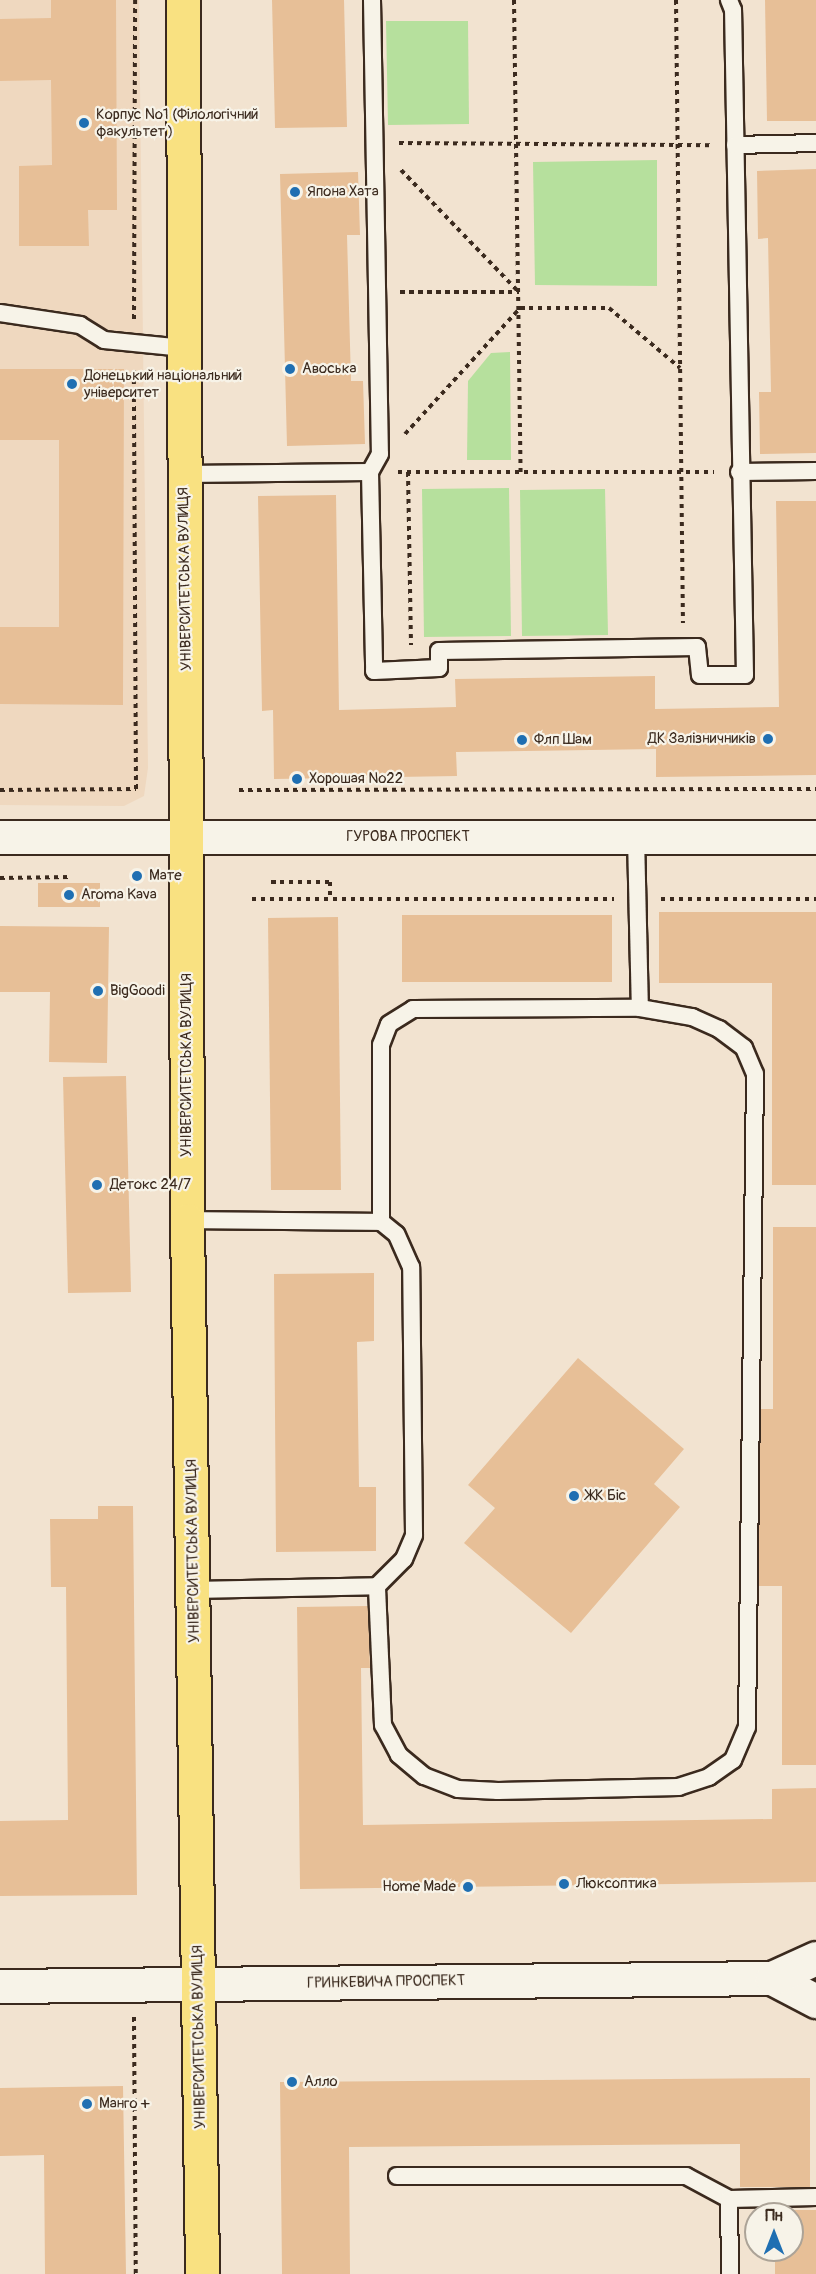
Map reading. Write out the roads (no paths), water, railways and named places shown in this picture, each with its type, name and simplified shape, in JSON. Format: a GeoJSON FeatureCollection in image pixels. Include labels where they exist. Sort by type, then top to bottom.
{"type":"FeatureCollection","features":[{"type":"Feature","properties":{"kind":"main road","name":"УНІВЕРСИТЕТСЬКА ВУЛИЦЯ"},"geometry":{"type":"LineString","coordinates":[[183,0],[187,1220],[202,2274]]}},
{"type":"Feature","properties":{"kind":"street","name":"ГУРОВА ПРОСПЕКТ"},"geometry":{"type":"LineString","coordinates":[[0,837],[816,837]]}},
{"type":"Feature","properties":{"kind":"street","name":"ГРИНКЕВИЧА ПРОСПЕКТ"},"geometry":{"type":"LineString","coordinates":[[0,1986],[772,1978],[816,1958]]}},
{"type":"Feature","properties":{"kind":"street","name":"ГРИНКЕВИЧА ПРОСПЕКТ"},"geometry":{"type":"LineString","coordinates":[[772,1978],[816,2001]]}},
{"type":"Feature","properties":{"kind":"lane"},"geometry":{"type":"LineString","coordinates":[[372,0],[380,454],[370,472],[374,671],[439,669],[439,651],[697,647],[700,675],[745,675],[739,472],[733,9],[729,0]]}},
{"type":"Feature","properties":{"kind":"lane"},"geometry":{"type":"LineString","coordinates":[[735,146],[816,143]]}},
{"type":"Feature","properties":{"kind":"lane"},"geometry":{"type":"LineString","coordinates":[[0,313],[80,325],[104,340],[184,348]]}},
{"type":"Feature","properties":{"kind":"lane"},"geometry":{"type":"LineString","coordinates":[[739,472],[816,471]]}},
{"type":"Feature","properties":{"kind":"lane"},"geometry":{"type":"LineString","coordinates":[[184,474],[370,472]]}},
{"type":"Feature","properties":{"kind":"lane"},"geometry":{"type":"LineString","coordinates":[[636,837],[640,1008]]}},
{"type":"Feature","properties":{"kind":"lane"},"geometry":{"type":"LineString","coordinates":[[377,1586],[384,1725],[399,1755],[424,1776],[458,1789],[498,1791],[679,1787],[710,1777],[733,1760],[747,1726],[755,1074],[744,1048],[719,1029],[692,1017],[640,1008],[413,1010],[389,1024],[381,1045],[381,1222]]}},
{"type":"Feature","properties":{"kind":"lane"},"geometry":{"type":"LineString","coordinates":[[187,1220],[381,1222],[396,1234],[411,1267],[414,1535],[404,1559],[377,1586],[193,1590]]}},
{"type":"Feature","properties":{"kind":"lane"},"geometry":{"type":"LineString","coordinates":[[397,2176],[686,2176],[729,2199],[816,2197]]}},
{"type":"Feature","properties":{"kind":"lane"},"geometry":{"type":"LineString","coordinates":[[729,2199],[730,2274]]}},
{"type":"Feature","properties":{"kind":"place","name":"Корпус №1 (Філологічний факультет )"},"geometry":{"type":"Point","coordinates":[84,123]}},
{"type":"Feature","properties":{"kind":"place","name":"Япона Хата"},"geometry":{"type":"Point","coordinates":[295,192]}},
{"type":"Feature","properties":{"kind":"place","name":"Авоська"},"geometry":{"type":"Point","coordinates":[290,369]}},
{"type":"Feature","properties":{"kind":"place","name":"Донецький національний університет"},"geometry":{"type":"Point","coordinates":[72,384]}},
{"type":"Feature","properties":{"kind":"place","name":"ДК Залізничників"},"geometry":{"type":"Point","coordinates":[768,739]}},
{"type":"Feature","properties":{"kind":"place","name":"Флп Шам"},"geometry":{"type":"Point","coordinates":[522,740]}},
{"type":"Feature","properties":{"kind":"place","name":"Хорошая №22"},"geometry":{"type":"Point","coordinates":[297,779]}},
{"type":"Feature","properties":{"kind":"place","name":"Мате"},"geometry":{"type":"Point","coordinates":[137,876]}},
{"type":"Feature","properties":{"kind":"place","name":"Aroma Kava"},"geometry":{"type":"Point","coordinates":[69,895]}},
{"type":"Feature","properties":{"kind":"place","name":"BigGoodi"},"geometry":{"type":"Point","coordinates":[98,991]}},
{"type":"Feature","properties":{"kind":"place","name":"Детокс 24/7"},"geometry":{"type":"Point","coordinates":[97,1185]}},
{"type":"Feature","properties":{"kind":"place","name":"ЖК Біс"},"geometry":{"type":"Point","coordinates":[574,1496]}},
{"type":"Feature","properties":{"kind":"place","name":"Люксоптика"},"geometry":{"type":"Point","coordinates":[564,1884]}},
{"type":"Feature","properties":{"kind":"place","name":"Home Made"},"geometry":{"type":"Point","coordinates":[468,1887]}},
{"type":"Feature","properties":{"kind":"place","name":"Алло"},"geometry":{"type":"Point","coordinates":[292,2082]}},
{"type":"Feature","properties":{"kind":"place","name":"Манго +"},"geometry":{"type":"Point","coordinates":[87,2104]}}]}
